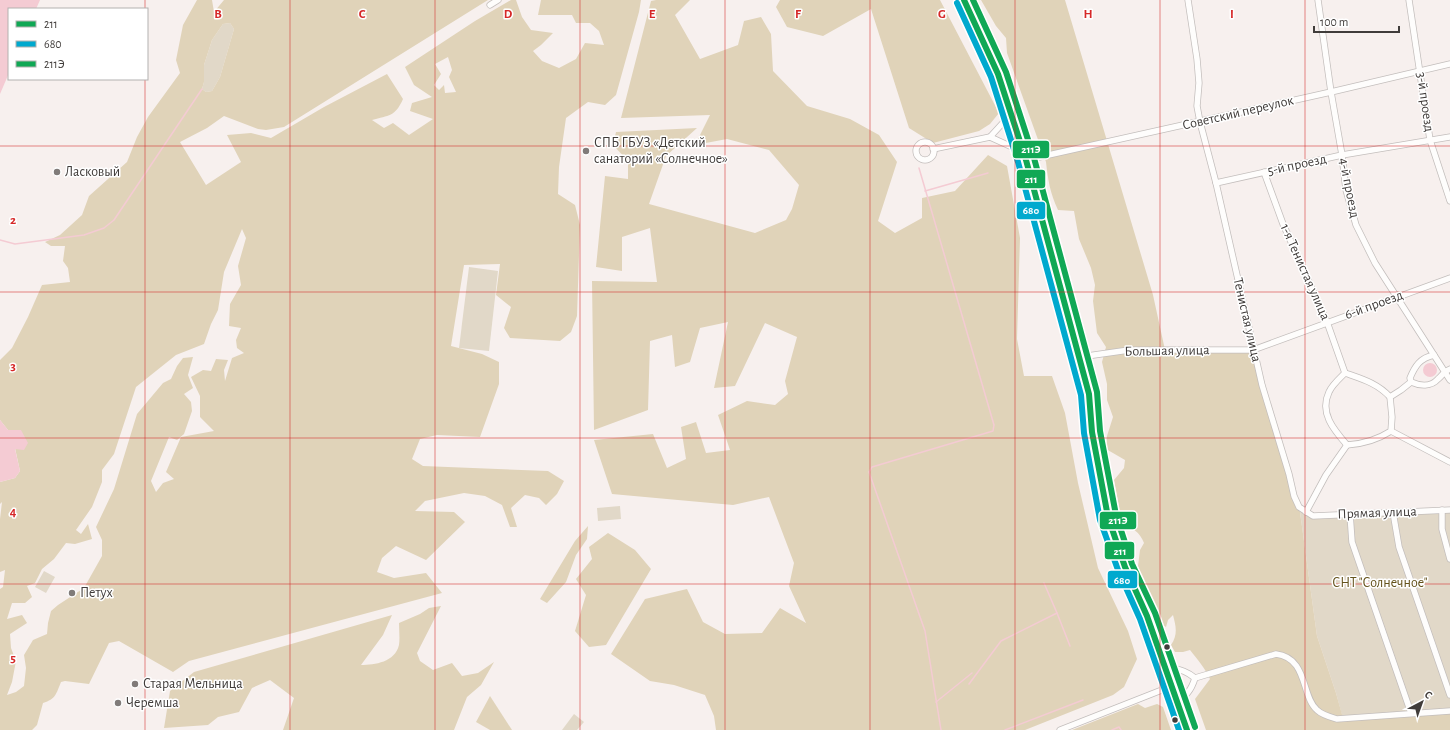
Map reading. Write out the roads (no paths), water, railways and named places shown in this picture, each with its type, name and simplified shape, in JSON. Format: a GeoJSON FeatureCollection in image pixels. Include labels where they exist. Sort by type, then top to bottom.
{"type":"FeatureCollection","features":[{"type":"Feature","properties":{"kind":"main road"},"geometry":{"type":"LineString","coordinates":[[964,0],[998,74],[1011,114],[1080,357],[1089,394],[1092,432],[1108,517],[1125,567],[1147,616],[1187,730]]}},
{"type":"Feature","properties":{"kind":"street"},"geometry":{"type":"LineString","coordinates":[[490,4],[498,0]]}},
{"type":"Feature","properties":{"kind":"street","name":"Тенистая улица"},"geometry":{"type":"LineString","coordinates":[[1188,0],[1197,59],[1199,83],[1197,106],[1200,122],[1216,183],[1262,385],[1289,474],[1294,496],[1299,507],[1306,512]]}},
{"type":"Feature","properties":{"kind":"street","name":"4-й проезд"},"geometry":{"type":"LineString","coordinates":[[1318,0],[1346,190],[1356,225],[1375,263],[1434,355]]}},
{"type":"Feature","properties":{"kind":"street","name":"3-й проезд"},"geometry":{"type":"LineString","coordinates":[[1409,0],[1430,140],[1450,201]]}},
{"type":"Feature","properties":{"kind":"street","name":"Советский переулок"},"geometry":{"type":"LineString","coordinates":[[1024,156],[1200,122],[1450,64]]}},
{"type":"Feature","properties":{"kind":"street"},"geometry":{"type":"LineString","coordinates":[[933,149],[990,137],[1011,114]]}},
{"type":"Feature","properties":{"kind":"street"},"geometry":{"type":"LineString","coordinates":[[990,137],[1024,156]]}},
{"type":"Feature","properties":{"kind":"street","name":"5-й проезд"},"geometry":{"type":"LineString","coordinates":[[1216,183],[1342,155],[1450,137]]}},
{"type":"Feature","properties":{"kind":"street","name":"1-я Тенистая улица"},"geometry":{"type":"LineString","coordinates":[[1264,172],[1283,224],[1327,322],[1345,373]]}},
{"type":"Feature","properties":{"kind":"street","name":"6-й проезд"},"geometry":{"type":"LineString","coordinates":[[1254,350],[1450,278]]}},
{"type":"Feature","properties":{"kind":"street","name":"Большая улица"},"geometry":{"type":"LineString","coordinates":[[1080,357],[1130,350],[1254,350]]}},
{"type":"Feature","properties":{"kind":"street"},"geometry":{"type":"LineString","coordinates":[[1390,397],[1402,390],[1411,382],[1410,378],[1418,363],[1423,359],[1434,355],[1447,370],[1450,380]]}},
{"type":"Feature","properties":{"kind":"street"},"geometry":{"type":"LineString","coordinates":[[1411,382],[1424,386],[1433,383],[1437,381],[1447,370]]}},
{"type":"Feature","properties":{"kind":"street"},"geometry":{"type":"LineString","coordinates":[[1347,445],[1335,432],[1327,418],[1326,404],[1329,392],[1345,373],[1377,385],[1390,397],[1392,417],[1391,431]]}},
{"type":"Feature","properties":{"kind":"street"},"geometry":{"type":"LineString","coordinates":[[1347,445],[1360,444],[1374,440],[1391,431]]}},
{"type":"Feature","properties":{"kind":"street"},"geometry":{"type":"LineString","coordinates":[[1391,431],[1450,462]]}},
{"type":"Feature","properties":{"kind":"street"},"geometry":{"type":"LineString","coordinates":[[1306,512],[1326,476],[1347,445]]}},
{"type":"Feature","properties":{"kind":"street"},"geometry":{"type":"LineString","coordinates":[[1442,510],[1442,529],[1450,559]]}},
{"type":"Feature","properties":{"kind":"street","name":"Прямая улица"},"geometry":{"type":"LineString","coordinates":[[1306,512],[1313,516],[1450,510]]}},
{"type":"Feature","properties":{"kind":"street"},"geometry":{"type":"LineString","coordinates":[[1393,512],[1399,547],[1450,695]]}},
{"type":"Feature","properties":{"kind":"street"},"geometry":{"type":"LineString","coordinates":[[1350,514],[1352,542],[1411,713]]}},
{"type":"Feature","properties":{"kind":"street"},"geometry":{"type":"LineString","coordinates":[[1177,700],[1183,698],[1195,678],[1276,654],[1282,655],[1290,660],[1297,668],[1303,678],[1310,698],[1316,709],[1325,715],[1337,719],[1450,711]]}},
{"type":"Feature","properties":{"kind":"street"},"geometry":{"type":"LineString","coordinates":[[1167,670],[1172,668],[1182,670],[1195,678]]}},
{"type":"Feature","properties":{"kind":"street"},"geometry":{"type":"LineString","coordinates":[[1060,730],[1172,686]]}},
{"type":"Feature","properties":{"kind":"waterway"},"geometry":{"type":"LineString","coordinates":[[0,240],[15,244],[84,235],[104,228],[114,220],[202,89]]}},
{"type":"Feature","properties":{"kind":"waterway"},"geometry":{"type":"LineString","coordinates":[[919,168],[994,425],[993,431],[872,467],[869,472],[925,631],[941,730]]}},
{"type":"Feature","properties":{"kind":"waterway"},"geometry":{"type":"LineString","coordinates":[[925,191],[988,173]]}},
{"type":"Feature","properties":{"kind":"waterway"},"geometry":{"type":"LineString","coordinates":[[969,684],[1001,641],[1057,613],[1044,583]]}},
{"type":"Feature","properties":{"kind":"waterway"},"geometry":{"type":"LineString","coordinates":[[1057,613],[1070,646]]}},
{"type":"Feature","properties":{"kind":"waterway"},"geometry":{"type":"LineString","coordinates":[[936,702],[972,673]]}},
{"type":"Feature","properties":{"kind":"waterway"},"geometry":{"type":"LineString","coordinates":[[1005,730],[1083,700]]}},
{"type":"Feature","properties":{"kind":"waterway"},"geometry":{"type":"LineString","coordinates":[[1112,730],[1119,727],[1121,730]]}},
{"type":"Feature","properties":{"kind":"place","name":"СПБ ГБУЗ «Детский санаторий «Солнечное»"},"geometry":{"type":"Point","coordinates":[586,151]}},
{"type":"Feature","properties":{"kind":"place","name":"Ласковый"},"geometry":{"type":"Point","coordinates":[57,172]}},
{"type":"Feature","properties":{"kind":"place","name":"Петух"},"geometry":{"type":"Point","coordinates":[72,593]}},
{"type":"Feature","properties":{"kind":"place","name":"Старая Мельница"},"geometry":{"type":"Point","coordinates":[135,684]}},
{"type":"Feature","properties":{"kind":"place","name":"Черемша"},"geometry":{"type":"Point","coordinates":[118,703]}},
{"type":"Feature","properties":{"kind":"park label","name":"СНТ \"Солнечное\""},"geometry":{"type":"Point","coordinates":[1380,583]}}]}
